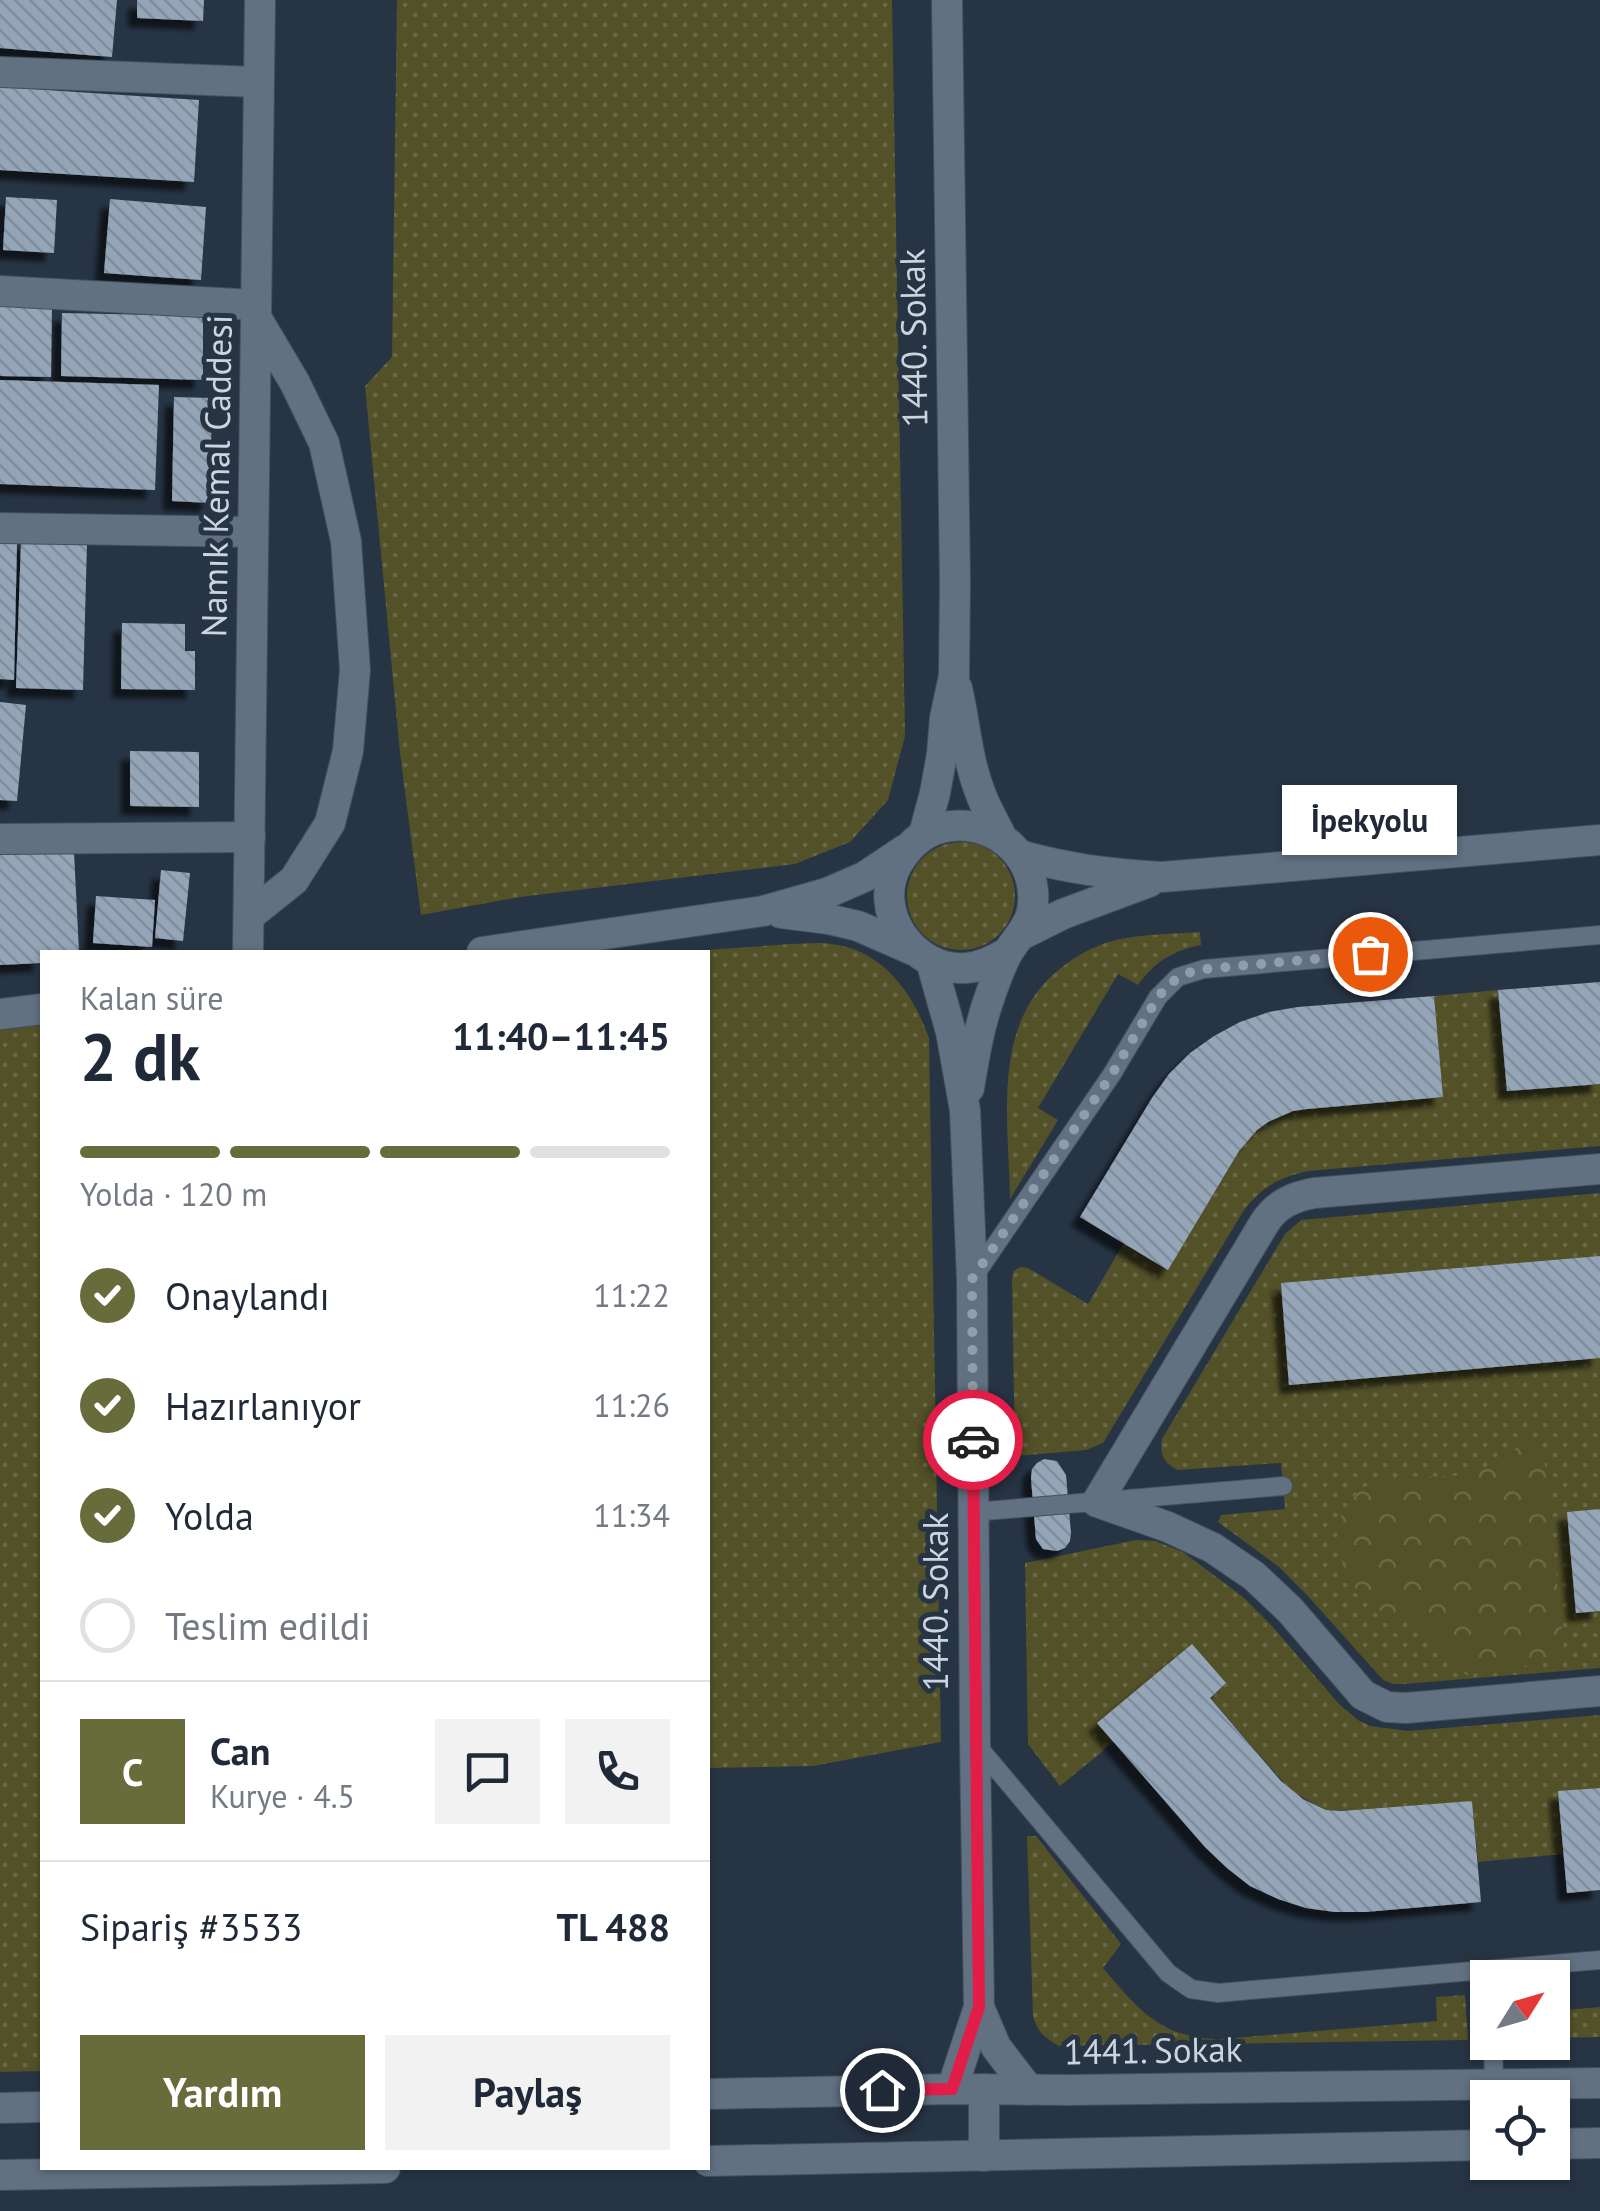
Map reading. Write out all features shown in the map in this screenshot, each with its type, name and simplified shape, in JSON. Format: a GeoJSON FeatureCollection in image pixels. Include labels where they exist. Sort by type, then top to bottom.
{"type":"FeatureCollection","features":[{"type":"Feature","properties":{"kind":"street","name":"Namık Kemal Caddesi"},"geometry":{"type":"LineString","coordinates":[[248,950],[260,0]]}},
{"type":"Feature","properties":{"kind":"street","name":"1440. Sokak"},"geometry":{"type":"LineString","coordinates":[[947,0],[954,676]]}},
{"type":"Feature","properties":{"kind":"street"},"geometry":{"type":"LineString","coordinates":[[0,72],[258,82]]}},
{"type":"Feature","properties":{"kind":"street"},"geometry":{"type":"LineString","coordinates":[[0,291],[256,311],[324,443],[346,540],[354,670],[348,751],[330,823],[294,880],[248,916]]}},
{"type":"Feature","properties":{"kind":"street"},"geometry":{"type":"LineString","coordinates":[[0,528],[253,532]]}},
{"type":"Feature","properties":{"kind":"street"},"geometry":{"type":"LineString","coordinates":[[954,676],[935,793],[915,842],[894,870],[890,893],[892,917],[902,938],[923,956],[951,1032],[964,1110]]}},
{"type":"Feature","properties":{"kind":"street"},"geometry":{"type":"LineString","coordinates":[[954,676],[979,791],[1010,845],[1026,864],[1033,888],[1032,911],[984,1012],[964,1110]]}},
{"type":"Feature","properties":{"kind":"street"},"geometry":{"type":"LineString","coordinates":[[496,950],[763,911],[827,894],[864,877],[946,826],[970,825],[1063,868],[1162,878],[1600,840]]}},
{"type":"Feature","properties":{"kind":"street"},"geometry":{"type":"LineString","coordinates":[[0,839],[250,837]]}},
{"type":"Feature","properties":{"kind":"street"},"geometry":{"type":"LineString","coordinates":[[763,911],[858,926],[941,966],[964,969],[988,964],[1063,914],[1162,878]]}},
{"type":"Feature","properties":{"kind":"street"},"geometry":{"type":"LineString","coordinates":[[0,1014],[40,1009]]}},
{"type":"Feature","properties":{"kind":"street","name":"1440. Sokak"},"geometry":{"type":"LineString","coordinates":[[952,2089],[979,2007],[972,1279],[964,1110]]}},
{"type":"Feature","properties":{"kind":"street"},"geometry":{"type":"LineString","coordinates":[[1600,1169],[1314,1193],[1292,1198],[1276,1208],[1097,1502],[1212,1548],[1254,1576],[1290,1610],[1357,1688],[1379,1704],[1406,1708],[1600,1691]]}},
{"type":"Feature","properties":{"kind":"street"},"geometry":{"type":"LineString","coordinates":[[979,2007],[996,2047],[1029,2090]]}},
{"type":"Feature","properties":{"kind":"street","name":"1441. Sokak"},"geometry":{"type":"LineString","coordinates":[[1570,2083],[1600,2082]]}},
{"type":"Feature","properties":{"kind":"street","name":"1441. Sokak"},"geometry":{"type":"LineString","coordinates":[[710,2094],[1470,2084]]}},
{"type":"Feature","properties":{"kind":"street"},"geometry":{"type":"LineString","coordinates":[[984,2089],[984,2156]]}},
{"type":"Feature","properties":{"kind":"street"},"geometry":{"type":"LineString","coordinates":[[0,2108],[40,2107]]}},
{"type":"Feature","properties":{"kind":"street"},"geometry":{"type":"LineString","coordinates":[[1570,2144],[1600,2143]]}},
{"type":"Feature","properties":{"kind":"street"},"geometry":{"type":"LineString","coordinates":[[710,2161],[1470,2145]]}},
{"type":"Feature","properties":{"kind":"street"},"geometry":{"type":"LineString","coordinates":[[0,2175],[275,2170]]}},
{"type":"Feature","properties":{"kind":"lane"},"geometry":{"type":"LineString","coordinates":[[972,1279],[1112,1074],[1158,997],[1178,978],[1204,969],[1600,935]]}},
{"type":"Feature","properties":{"kind":"lane"},"geometry":{"type":"LineString","coordinates":[[973,1512],[1283,1486]]}},
{"type":"Feature","properties":{"kind":"lane"},"geometry":{"type":"LineString","coordinates":[[975,1742],[1168,1973],[1191,1988],[1218,1993],[1470,1975]]}},
{"type":"Feature","properties":{"kind":"lane"},"geometry":{"type":"LineString","coordinates":[[1570,1964],[1600,1960]]}},
{"type":"Feature","properties":{"kind":"green space"},"geometry":{"type":"Polygon","coordinates":[[[397,0],[892,0],[905,736],[888,800],[850,842],[795,864],[520,897],[421,915],[400,753],[365,386],[392,357],[397,0]]]}},
{"type":"Feature","properties":{"kind":"green space"},"geometry":{"type":"Polygon","coordinates":[[[961,842],[982,846],[999,858],[1011,875],[1015,896],[1011,917],[999,934],[982,946],[961,950],[940,946],[923,934],[911,917],[907,896],[911,875],[923,858],[940,846],[961,842]]]}},
{"type":"Feature","properties":{"kind":"green space"},"geometry":{"type":"Polygon","coordinates":[[[1200,932],[1201,945],[1165,958],[1138,985],[1118,974],[1038,1108],[1058,1120],[1010,1199],[1007,1106],[1013,1044],[1038,990],[1067,963],[1101,945],[1137,936],[1200,932]]]}},
{"type":"Feature","properties":{"kind":"green space"},"geometry":{"type":"Polygon","coordinates":[[[826,943],[849,948],[866,955],[894,976],[914,1005],[929,1038],[941,1742],[813,1766],[710,1768],[710,950],[706,950],[826,943]]]}},
{"type":"Feature","properties":{"kind":"green space"},"geometry":{"type":"Polygon","coordinates":[[[1498,990],[1507,1091],[1600,1084],[1600,1146],[1308,1171],[1280,1180],[1244,1210],[1103,1443],[1086,1450],[1015,1456],[1014,1271],[1028,1268],[1088,1304],[1124,1243],[1168,1269],[1239,1151],[1257,1130],[1293,1111],[1442,1097],[1434,996],[1498,990]]]}},
{"type":"Feature","properties":{"kind":"green space"},"geometry":{"type":"Polygon","coordinates":[[[40,1013],[40,2071],[0,2072],[0,1019],[40,1013]]]}},
{"type":"Feature","properties":{"kind":"green space"},"geometry":{"type":"Polygon","coordinates":[[[1600,1193],[1600,1668],[1404,1684],[1383,1680],[1279,1567],[1218,1522],[1221,1515],[1285,1509],[1281,1463],[1178,1470],[1164,1458],[1162,1439],[1285,1234],[1301,1220],[1600,1193]]]}},
{"type":"Feature","properties":{"kind":"green space"},"geometry":{"type":"Polygon","coordinates":[[[1532,1436],[1543,1446],[1565,1660],[1466,1675],[1435,1639],[1373,1606],[1358,1592],[1342,1561],[1340,1521],[1358,1492],[1372,1483],[1388,1478],[1473,1472],[1497,1461],[1532,1436]]]}},
{"type":"Feature","properties":{"kind":"green space"},"geometry":{"type":"Polygon","coordinates":[[[1136,1540],[1155,1541],[1183,1552],[1243,1597],[1339,1704],[1370,1726],[1408,1731],[1600,1715],[1600,1788],[1559,1792],[1563,1854],[1478,1862],[1472,1802],[1326,1810],[1291,1791],[1210,1698],[1114,1742],[1060,1786],[1028,1744],[1025,1563],[1136,1540]]]}},
{"type":"Feature","properties":{"kind":"green space"},"geometry":{"type":"Polygon","coordinates":[[[1027,1836],[1036,1836],[1121,1944],[1103,1968],[1141,2009],[1167,2028],[1201,2038],[1222,2039],[1437,2021],[1436,1997],[1465,1995],[1468,2040],[1059,2046],[1042,2034],[1033,2016],[1027,1836]]]}},
{"type":"Feature","properties":{"kind":"green space"},"geometry":{"type":"Polygon","coordinates":[[[1600,2007],[1600,2037],[1570,2038],[1570,2010],[1600,2007]]]}},
{"type":"Feature","properties":{"kind":"building"},"geometry":{"type":"Polygon","coordinates":[[[0,0],[117,0],[112,57],[0,48],[0,0]]]}},
{"type":"Feature","properties":{"kind":"building"},"geometry":{"type":"Polygon","coordinates":[[[137,0],[204,0],[203,21],[137,18],[137,0]]]}},
{"type":"Feature","properties":{"kind":"building"},"geometry":{"type":"Polygon","coordinates":[[[0,87],[199,100],[194,182],[0,170],[0,87]]]}},
{"type":"Feature","properties":{"kind":"building"},"geometry":{"type":"Polygon","coordinates":[[[6,197],[57,200],[54,253],[3,250],[6,197]]]}},
{"type":"Feature","properties":{"kind":"building"},"geometry":{"type":"Polygon","coordinates":[[[110,199],[206,207],[201,280],[104,273],[110,199]]]}},
{"type":"Feature","properties":{"kind":"building"},"geometry":{"type":"Polygon","coordinates":[[[0,306],[52,307],[51,377],[0,376],[0,306]]]}},
{"type":"Feature","properties":{"kind":"building"},"geometry":{"type":"Polygon","coordinates":[[[62,313],[203,316],[203,380],[61,376],[62,313]]]}},
{"type":"Feature","properties":{"kind":"building"},"geometry":{"type":"Polygon","coordinates":[[[0,380],[159,385],[155,490],[0,484],[0,380]]]}},
{"type":"Feature","properties":{"kind":"building"},"geometry":{"type":"Polygon","coordinates":[[[174,397],[212,398],[210,503],[172,501],[174,397]]]}},
{"type":"Feature","properties":{"kind":"building"},"geometry":{"type":"Polygon","coordinates":[[[21,541],[87,543],[83,690],[16,688],[21,541]]]}},
{"type":"Feature","properties":{"kind":"building"},"geometry":{"type":"Polygon","coordinates":[[[0,543],[17,543],[14,680],[0,679],[0,543]]]}},
{"type":"Feature","properties":{"kind":"building"},"geometry":{"type":"Polygon","coordinates":[[[122,623],[185,624],[185,651],[195,651],[195,690],[121,689],[122,623]]]}},
{"type":"Feature","properties":{"kind":"building"},"geometry":{"type":"Polygon","coordinates":[[[0,702],[26,705],[17,801],[0,800],[0,702]]]}},
{"type":"Feature","properties":{"kind":"building"},"geometry":{"type":"Polygon","coordinates":[[[130,751],[199,752],[199,807],[130,806],[130,751]]]}},
{"type":"Feature","properties":{"kind":"building"},"geometry":{"type":"Polygon","coordinates":[[[74,852],[79,950],[40,950],[40,963],[0,965],[0,855],[74,852]]]}},
{"type":"Feature","properties":{"kind":"building"},"geometry":{"type":"Polygon","coordinates":[[[161,870],[190,873],[183,941],[155,938],[161,870]]]}},
{"type":"Feature","properties":{"kind":"building"},"geometry":{"type":"Polygon","coordinates":[[[96,896],[155,900],[152,947],[93,943],[96,896]]]}},
{"type":"Feature","properties":{"kind":"building"},"geometry":{"type":"Polygon","coordinates":[[[1600,982],[1600,1084],[1507,1091],[1498,990],[1600,982]]]}},
{"type":"Feature","properties":{"kind":"building"},"geometry":{"type":"Polygon","coordinates":[[[1434,996],[1443,1097],[1293,1111],[1268,1122],[1239,1151],[1168,1270],[1080,1217],[1169,1074],[1214,1036],[1269,1012],[1434,996]]]}},
{"type":"Feature","properties":{"kind":"building"},"geometry":{"type":"Polygon","coordinates":[[[1600,1256],[1600,1358],[1289,1385],[1281,1283],[1600,1256]]]}},
{"type":"Feature","properties":{"kind":"building"},"geometry":{"type":"Polygon","coordinates":[[[1044,1459],[1057,1461],[1066,1475],[1071,1533],[1065,1548],[1057,1551],[1043,1549],[1036,1539],[1031,1478],[1032,1469],[1044,1459]]]}},
{"type":"Feature","properties":{"kind":"building"},"geometry":{"type":"Polygon","coordinates":[[[1600,1509],[1600,1611],[1576,1613],[1567,1512],[1600,1509]]]}},
{"type":"Feature","properties":{"kind":"building"},"geometry":{"type":"Polygon","coordinates":[[[1192,1644],[1226,1683],[1210,1698],[1281,1781],[1303,1799],[1326,1810],[1342,1811],[1472,1801],[1481,1902],[1335,1912],[1278,1899],[1250,1886],[1227,1868],[1097,1723],[1192,1644]]]}},
{"type":"Feature","properties":{"kind":"building"},"geometry":{"type":"Polygon","coordinates":[[[1600,1788],[1600,1890],[1567,1893],[1558,1791],[1600,1788]]]}},
{"type":"Feature","properties":{"kind":"way so far"},"geometry":{"type":"LineString","coordinates":[[973,1440],[972,1279],[1112,1074],[1158,997],[1170,983],[1195,970],[1370,954]]}},
{"type":"Feature","properties":{"kind":"place","name":"İpekyolu"},"geometry":{"type":"Point","coordinates":[1370,954]}},
{"type":"Feature","properties":{"kind":"route"},"geometry":{"type":"LineString","coordinates":[[882,2090],[952,2089],[979,2007],[973,1440]]}}]}
